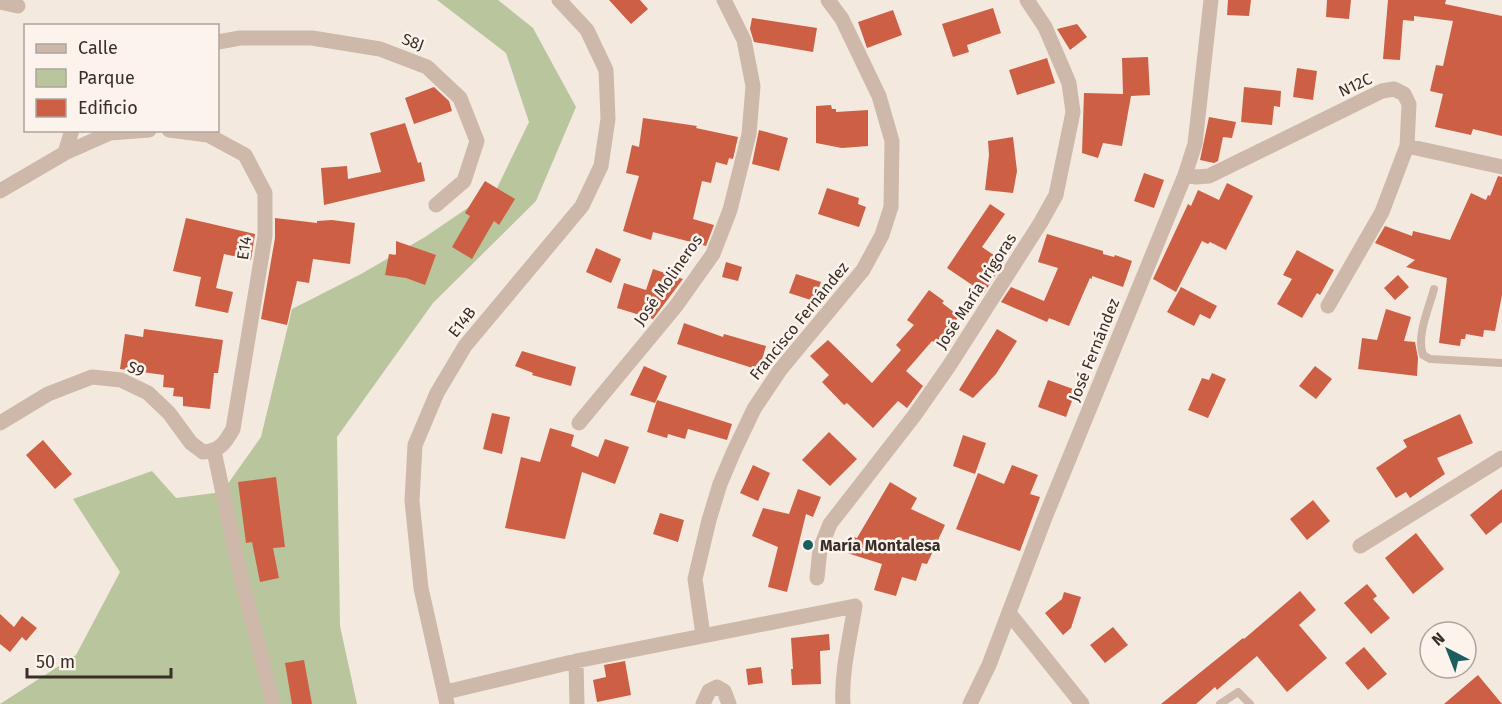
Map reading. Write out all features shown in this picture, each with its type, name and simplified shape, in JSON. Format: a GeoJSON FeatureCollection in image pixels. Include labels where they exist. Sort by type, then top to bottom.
{"type":"FeatureCollection","features":[{"type":"Feature","properties":{"kind":"street","name":"E14B"},"geometry":{"type":"LineString","coordinates":[[447,698],[420,579],[412,501],[415,445],[437,393],[465,346],[582,206],[601,166],[608,119],[606,69],[587,30],[559,0]]}},
{"type":"Feature","properties":{"kind":"street","name":"José Molineros"},"geometry":{"type":"LineString","coordinates":[[579,423],[676,306],[713,254],[730,210],[749,134],[753,86],[744,40],[724,0]]}},
{"type":"Feature","properties":{"kind":"street","name":"Francisco Fernández"},"geometry":{"type":"LineString","coordinates":[[703,635],[695,579],[709,520],[729,462],[753,409],[780,370],[863,270],[882,235],[891,207],[891,141],[879,96],[842,19],[828,0]]}},
{"type":"Feature","properties":{"kind":"street","name":"José María Irigoras"},"geometry":{"type":"LineString","coordinates":[[818,578],[820,549],[830,524],[914,417],[949,366],[1056,195],[1073,112],[1069,83],[1045,27],[1027,0]]}},
{"type":"Feature","properties":{"kind":"street","name":"José Fernández"},"geometry":{"type":"LineString","coordinates":[[970,704],[989,665],[1044,520],[1185,175],[1195,144],[1211,0]]}},
{"type":"Feature","properties":{"kind":"street"},"geometry":{"type":"LineString","coordinates":[[0,2],[18,6]]}},
{"type":"Feature","properties":{"kind":"street","name":"S8J"},"geometry":{"type":"LineString","coordinates":[[219,42],[240,38],[312,38],[380,49],[427,67],[460,99],[477,141],[464,181],[436,205]]}},
{"type":"Feature","properties":{"kind":"street","name":"N12C"},"geometry":{"type":"LineString","coordinates":[[1185,175],[1209,176],[1382,91],[1394,88],[1404,94],[1409,104],[1407,146]]}},
{"type":"Feature","properties":{"kind":"street"},"geometry":{"type":"LineString","coordinates":[[65,153],[71,132]]}},
{"type":"Feature","properties":{"kind":"street"},"geometry":{"type":"LineString","coordinates":[[0,191],[65,153],[110,133],[123,132]]}},
{"type":"Feature","properties":{"kind":"street","name":"E14"},"geometry":{"type":"LineString","coordinates":[[185,132],[208,135],[245,155],[265,193],[265,236],[233,429],[226,443],[214,451]]}},
{"type":"Feature","properties":{"kind":"street"},"geometry":{"type":"LineString","coordinates":[[1328,306],[1382,212],[1407,146],[1502,167]]}},
{"type":"Feature","properties":{"kind":"street","name":"S9"},"geometry":{"type":"LineString","coordinates":[[0,423],[48,394],[92,377],[121,380],[148,393],[169,413],[191,443],[203,452],[214,451]]}},
{"type":"Feature","properties":{"kind":"street"},"geometry":{"type":"LineString","coordinates":[[214,451],[239,569],[273,704]]}},
{"type":"Feature","properties":{"kind":"street"},"geometry":{"type":"LineString","coordinates":[[1360,546],[1502,458]]}},
{"type":"Feature","properties":{"kind":"street"},"geometry":{"type":"LineString","coordinates":[[447,698],[576,661],[855,606],[845,670],[843,704]]}},
{"type":"Feature","properties":{"kind":"street"},"geometry":{"type":"LineString","coordinates":[[1009,613],[1082,704]]}},
{"type":"Feature","properties":{"kind":"street"},"geometry":{"type":"LineString","coordinates":[[576,661],[576,704]]}},
{"type":"Feature","properties":{"kind":"street"},"geometry":{"type":"LineString","coordinates":[[703,704],[709,691],[717,687],[724,691],[729,704]]}},
{"type":"Feature","properties":{"kind":"lane"},"geometry":{"type":"LineString","coordinates":[[1434,289],[1423,327],[1420,348],[1423,355],[1430,359],[1502,363]]}},
{"type":"Feature","properties":{"kind":"lane"},"geometry":{"type":"LineString","coordinates":[[1220,704],[1238,692],[1250,704]]}},
{"type":"Feature","properties":{"kind":"green space"},"geometry":{"type":"Polygon","coordinates":[[[437,0],[498,0],[533,28],[576,107],[536,201],[433,303],[337,437],[340,626],[357,704],[0,704],[76,655],[120,572],[73,499],[152,471],[176,498],[222,492],[261,437],[292,309],[361,274],[425,237],[497,188],[529,122],[506,53],[437,0]]]}},
{"type":"Feature","properties":{"kind":"building"},"geometry":{"type":"Polygon","coordinates":[[[609,0],[640,0],[648,9],[631,24],[609,0]]]}},
{"type":"Feature","properties":{"kind":"building"},"geometry":{"type":"Polygon","coordinates":[[[1228,0],[1251,0],[1249,16],[1227,15],[1228,0]]]}},
{"type":"Feature","properties":{"kind":"building"},"geometry":{"type":"Polygon","coordinates":[[[1327,0],[1351,0],[1349,19],[1326,17],[1327,0]]]}},
{"type":"Feature","properties":{"kind":"building"},"geometry":{"type":"Polygon","coordinates":[[[1388,0],[1446,0],[1445,4],[1502,16],[1502,136],[1473,129],[1471,135],[1435,127],[1443,94],[1430,91],[1436,65],[1443,66],[1453,21],[1414,16],[1414,21],[1403,20],[1400,60],[1383,59],[1388,0]]]}},
{"type":"Feature","properties":{"kind":"building"},"geometry":{"type":"Polygon","coordinates":[[[993,8],[1001,33],[967,45],[969,52],[953,57],[942,24],[993,8]]]}},
{"type":"Feature","properties":{"kind":"building"},"geometry":{"type":"Polygon","coordinates":[[[893,10],[902,35],[867,48],[858,22],[893,10]]]}},
{"type":"Feature","properties":{"kind":"building"},"geometry":{"type":"Polygon","coordinates":[[[752,18],[817,28],[813,52],[754,42],[750,29],[752,18]]]}},
{"type":"Feature","properties":{"kind":"building"},"geometry":{"type":"Polygon","coordinates":[[[1077,24],[1087,37],[1070,50],[1057,29],[1077,24]]]}},
{"type":"Feature","properties":{"kind":"building"},"geometry":{"type":"Polygon","coordinates":[[[1148,57],[1150,95],[1131,96],[1122,146],[1103,143],[1098,158],[1082,153],[1084,93],[1123,94],[1122,58],[1148,57]]]}},
{"type":"Feature","properties":{"kind":"building"},"geometry":{"type":"Polygon","coordinates":[[[1047,58],[1055,83],[1017,95],[1009,70],[1047,58]]]}},
{"type":"Feature","properties":{"kind":"building"},"geometry":{"type":"Polygon","coordinates":[[[1297,68],[1317,71],[1313,100],[1293,97],[1297,68]]]}},
{"type":"Feature","properties":{"kind":"building"},"geometry":{"type":"Polygon","coordinates":[[[434,87],[449,101],[452,111],[414,124],[405,98],[434,87]]]}},
{"type":"Feature","properties":{"kind":"building"},"geometry":{"type":"Polygon","coordinates":[[[1244,87],[1281,91],[1280,107],[1274,106],[1272,125],[1241,122],[1244,87]]]}},
{"type":"Feature","properties":{"kind":"building"},"geometry":{"type":"Polygon","coordinates":[[[831,105],[836,112],[868,110],[868,146],[842,148],[816,143],[816,106],[831,105]]]}},
{"type":"Feature","properties":{"kind":"building"},"geometry":{"type":"Polygon","coordinates":[[[1209,117],[1236,122],[1232,138],[1223,137],[1218,161],[1214,163],[1200,160],[1209,117]]]}},
{"type":"Feature","properties":{"kind":"building"},"geometry":{"type":"Polygon","coordinates":[[[643,118],[697,126],[696,128],[738,137],[733,159],[729,158],[727,165],[716,162],[711,183],[702,181],[693,219],[714,225],[706,246],[653,232],[651,240],[623,231],[639,176],[626,173],[632,145],[639,147],[643,118]]]}},
{"type":"Feature","properties":{"kind":"building"},"geometry":{"type":"Polygon","coordinates":[[[405,123],[418,163],[421,162],[425,181],[324,205],[321,168],[347,166],[348,179],[381,172],[370,133],[405,123]]]}},
{"type":"Feature","properties":{"kind":"building"},"geometry":{"type":"Polygon","coordinates":[[[759,130],[788,138],[779,171],[752,164],[759,130]]]}},
{"type":"Feature","properties":{"kind":"building"},"geometry":{"type":"Polygon","coordinates":[[[1013,137],[1017,171],[1013,193],[985,190],[989,155],[988,141],[1013,137]]]}},
{"type":"Feature","properties":{"kind":"building"},"geometry":{"type":"Polygon","coordinates":[[[1144,173],[1164,180],[1154,208],[1134,201],[1144,173]]]}},
{"type":"Feature","properties":{"kind":"building"},"geometry":{"type":"Polygon","coordinates":[[[1498,176],[1502,177],[1502,295],[1495,331],[1484,330],[1483,337],[1466,334],[1465,339],[1461,339],[1460,346],[1439,343],[1447,278],[1406,267],[1415,260],[1375,243],[1385,226],[1412,236],[1413,231],[1450,240],[1471,193],[1486,200],[1498,176]]]}},
{"type":"Feature","properties":{"kind":"building"},"geometry":{"type":"Polygon","coordinates":[[[485,181],[515,199],[499,225],[494,221],[472,259],[452,247],[470,216],[465,213],[485,181]]]}},
{"type":"Feature","properties":{"kind":"building"},"geometry":{"type":"Polygon","coordinates":[[[1227,183],[1253,196],[1226,250],[1210,242],[1208,244],[1202,241],[1176,292],[1153,279],[1188,204],[1191,206],[1198,190],[1219,200],[1227,183]]]}},
{"type":"Feature","properties":{"kind":"building"},"geometry":{"type":"Polygon","coordinates":[[[827,188],[859,198],[858,204],[866,207],[859,227],[818,214],[827,188]]]}},
{"type":"Feature","properties":{"kind":"building"},"geometry":{"type":"Polygon","coordinates":[[[990,204],[1005,214],[982,247],[1004,262],[984,293],[947,268],[990,204]]]}},
{"type":"Feature","properties":{"kind":"building"},"geometry":{"type":"Polygon","coordinates":[[[186,218],[255,234],[251,260],[224,254],[216,288],[233,292],[228,313],[195,306],[201,277],[173,271],[186,218]]]}},
{"type":"Feature","properties":{"kind":"building"},"geometry":{"type":"Polygon","coordinates":[[[275,218],[317,223],[317,221],[332,220],[355,223],[350,264],[313,259],[309,283],[297,281],[287,325],[261,319],[275,238],[275,218]]]}},
{"type":"Feature","properties":{"kind":"building"},"geometry":{"type":"Polygon","coordinates":[[[1047,234],[1103,251],[1103,254],[1114,257],[1115,255],[1132,261],[1123,287],[1092,276],[1092,279],[1090,278],[1069,326],[1049,318],[1047,322],[1001,302],[1011,287],[1044,301],[1058,268],[1038,262],[1047,234]]]}},
{"type":"Feature","properties":{"kind":"building"},"geometry":{"type":"Polygon","coordinates":[[[396,241],[436,255],[425,285],[406,278],[385,275],[389,254],[396,255],[396,241]]]}},
{"type":"Feature","properties":{"kind":"building"},"geometry":{"type":"Polygon","coordinates":[[[596,248],[621,259],[611,283],[586,272],[596,248]]]}},
{"type":"Feature","properties":{"kind":"building"},"geometry":{"type":"Polygon","coordinates":[[[1297,250],[1334,270],[1320,295],[1317,293],[1302,318],[1277,304],[1292,279],[1283,275],[1297,250]]]}},
{"type":"Feature","properties":{"kind":"building"},"geometry":{"type":"Polygon","coordinates":[[[726,262],[742,267],[738,281],[722,277],[726,262]]]}},
{"type":"Feature","properties":{"kind":"building"},"geometry":{"type":"Polygon","coordinates":[[[653,269],[683,279],[653,319],[617,308],[624,283],[646,290],[653,269]]]}},
{"type":"Feature","properties":{"kind":"building"},"geometry":{"type":"Polygon","coordinates":[[[796,274],[821,282],[814,301],[789,293],[796,274]]]}},
{"type":"Feature","properties":{"kind":"building"},"geometry":{"type":"Polygon","coordinates":[[[1398,275],[1409,287],[1395,300],[1384,288],[1398,275]]]}},
{"type":"Feature","properties":{"kind":"building"},"geometry":{"type":"Polygon","coordinates":[[[1181,287],[1217,306],[1210,319],[1200,314],[1194,326],[1167,312],[1181,287]]]}},
{"type":"Feature","properties":{"kind":"building"},"geometry":{"type":"Polygon","coordinates":[[[929,290],[959,316],[938,345],[932,341],[906,371],[923,386],[907,408],[898,401],[873,428],[847,403],[844,405],[822,382],[829,375],[810,356],[828,340],[872,383],[901,350],[896,345],[914,325],[907,320],[929,290]]]}},
{"type":"Feature","properties":{"kind":"building"},"geometry":{"type":"Polygon","coordinates":[[[1386,309],[1411,317],[1404,341],[1415,342],[1418,358],[1417,376],[1358,369],[1362,338],[1377,340],[1386,309]]]}},
{"type":"Feature","properties":{"kind":"building"},"geometry":{"type":"Polygon","coordinates":[[[684,323],[723,337],[724,334],[766,346],[759,370],[677,344],[684,323]]]}},
{"type":"Feature","properties":{"kind":"building"},"geometry":{"type":"Polygon","coordinates":[[[144,329],[223,340],[218,373],[214,373],[210,409],[183,406],[183,397],[173,396],[174,388],[163,387],[164,375],[120,369],[125,334],[143,337],[144,329]]]}},
{"type":"Feature","properties":{"kind":"building"},"geometry":{"type":"Polygon","coordinates":[[[997,329],[1017,341],[996,374],[973,398],[959,390],[997,329]]]}},
{"type":"Feature","properties":{"kind":"building"},"geometry":{"type":"Polygon","coordinates":[[[522,351],[576,367],[571,386],[532,375],[533,373],[515,366],[522,351]]]}},
{"type":"Feature","properties":{"kind":"building"},"geometry":{"type":"Polygon","coordinates":[[[644,366],[667,376],[655,403],[630,395],[644,366]]]}},
{"type":"Feature","properties":{"kind":"building"},"geometry":{"type":"Polygon","coordinates":[[[1315,366],[1332,379],[1316,399],[1299,386],[1315,366]]]}},
{"type":"Feature","properties":{"kind":"building"},"geometry":{"type":"Polygon","coordinates":[[[1212,373],[1226,379],[1208,418],[1188,410],[1202,378],[1209,380],[1212,373]]]}},
{"type":"Feature","properties":{"kind":"building"},"geometry":{"type":"Polygon","coordinates":[[[1048,380],[1076,390],[1066,417],[1038,407],[1048,380]]]}},
{"type":"Feature","properties":{"kind":"building"},"geometry":{"type":"Polygon","coordinates":[[[657,400],[732,424],[727,440],[688,429],[685,439],[668,434],[667,438],[647,432],[657,400]]]}},
{"type":"Feature","properties":{"kind":"building"},"geometry":{"type":"Polygon","coordinates":[[[492,413],[510,417],[502,454],[483,449],[492,413]]]}},
{"type":"Feature","properties":{"kind":"building"},"geometry":{"type":"Polygon","coordinates":[[[1460,414],[1473,443],[1437,458],[1445,474],[1410,498],[1406,492],[1396,498],[1376,468],[1407,447],[1403,440],[1460,414]]]}},
{"type":"Feature","properties":{"kind":"building"},"geometry":{"type":"Polygon","coordinates":[[[550,428],[574,435],[571,446],[598,457],[605,439],[629,447],[615,484],[582,472],[565,539],[505,528],[521,457],[540,462],[550,428]]]}},
{"type":"Feature","properties":{"kind":"building"},"geometry":{"type":"Polygon","coordinates":[[[829,432],[857,459],[830,486],[802,460],[829,432]]]}},
{"type":"Feature","properties":{"kind":"building"},"geometry":{"type":"Polygon","coordinates":[[[963,435],[986,443],[975,474],[953,466],[963,435]]]}},
{"type":"Feature","properties":{"kind":"building"},"geometry":{"type":"Polygon","coordinates":[[[43,440],[72,474],[55,489],[26,455],[43,440]]]}},
{"type":"Feature","properties":{"kind":"building"},"geometry":{"type":"Polygon","coordinates":[[[753,465],[770,473],[758,501],[740,493],[753,465]]]}},
{"type":"Feature","properties":{"kind":"building"},"geometry":{"type":"Polygon","coordinates":[[[1012,465],[1038,475],[1030,494],[1040,497],[1020,551],[956,529],[978,473],[1004,484],[1012,465]]]}},
{"type":"Feature","properties":{"kind":"building"},"geometry":{"type":"Polygon","coordinates":[[[276,477],[285,547],[273,548],[279,578],[260,582],[252,542],[246,543],[238,482],[276,477]]]}},
{"type":"Feature","properties":{"kind":"building"},"geometry":{"type":"Polygon","coordinates":[[[890,482],[917,498],[911,509],[945,525],[927,564],[922,563],[916,581],[902,577],[896,596],[874,590],[882,564],[844,552],[849,536],[857,538],[890,482]]]}},
{"type":"Feature","properties":{"kind":"building"},"geometry":{"type":"Polygon","coordinates":[[[798,489],[821,497],[813,517],[806,514],[787,592],[768,587],[778,547],[752,536],[763,508],[789,514],[798,489]]]}},
{"type":"Feature","properties":{"kind":"building"},"geometry":{"type":"Polygon","coordinates":[[[1502,489],[1502,522],[1486,535],[1470,515],[1502,489]]]}},
{"type":"Feature","properties":{"kind":"building"},"geometry":{"type":"Polygon","coordinates":[[[1313,500],[1330,521],[1307,540],[1290,519],[1313,500]]]}},
{"type":"Feature","properties":{"kind":"building"},"geometry":{"type":"Polygon","coordinates":[[[660,513],[684,520],[678,542],[653,534],[660,513]]]}},
{"type":"Feature","properties":{"kind":"building"},"geometry":{"type":"Polygon","coordinates":[[[1416,533],[1444,569],[1413,594],[1385,558],[1416,533]]]}},
{"type":"Feature","properties":{"kind":"building"},"geometry":{"type":"Polygon","coordinates":[[[1367,584],[1377,596],[1373,599],[1390,618],[1371,634],[1344,603],[1367,584]]]}},
{"type":"Feature","properties":{"kind":"building"},"geometry":{"type":"Polygon","coordinates":[[[1300,591],[1316,610],[1299,625],[1327,658],[1287,692],[1257,656],[1217,690],[1215,687],[1196,704],[1161,704],[1244,639],[1300,591]]]}},
{"type":"Feature","properties":{"kind":"building"},"geometry":{"type":"Polygon","coordinates":[[[1064,592],[1081,597],[1071,628],[1063,635],[1045,613],[1062,599],[1064,592]]]}},
{"type":"Feature","properties":{"kind":"building"},"geometry":{"type":"Polygon","coordinates":[[[0,614],[14,627],[22,616],[37,628],[26,641],[22,637],[10,652],[0,644],[0,614]]]}},
{"type":"Feature","properties":{"kind":"building"},"geometry":{"type":"Polygon","coordinates":[[[1113,627],[1128,645],[1105,663],[1090,645],[1113,627]]]}},
{"type":"Feature","properties":{"kind":"building"},"geometry":{"type":"Polygon","coordinates":[[[829,634],[830,650],[820,651],[821,684],[792,685],[791,638],[829,634]]]}},
{"type":"Feature","properties":{"kind":"building"},"geometry":{"type":"Polygon","coordinates":[[[1364,647],[1387,674],[1368,690],[1345,663],[1364,647]]]}},
{"type":"Feature","properties":{"kind":"building"},"geometry":{"type":"Polygon","coordinates":[[[304,660],[312,704],[292,704],[285,663],[304,660]]]}},
{"type":"Feature","properties":{"kind":"building"},"geometry":{"type":"Polygon","coordinates":[[[625,661],[631,695],[597,702],[593,680],[606,677],[604,665],[625,661]]]}},
{"type":"Feature","properties":{"kind":"building"},"geometry":{"type":"Polygon","coordinates":[[[761,667],[763,683],[748,685],[746,669],[761,667]]]}},
{"type":"Feature","properties":{"kind":"building"},"geometry":{"type":"Polygon","coordinates":[[[1478,675],[1502,704],[1444,704],[1472,680],[1478,680],[1478,675]]]}},
{"type":"Feature","properties":{"kind":"place","name":"María Montalesa"},"geometry":{"type":"Point","coordinates":[808,545]}}]}
